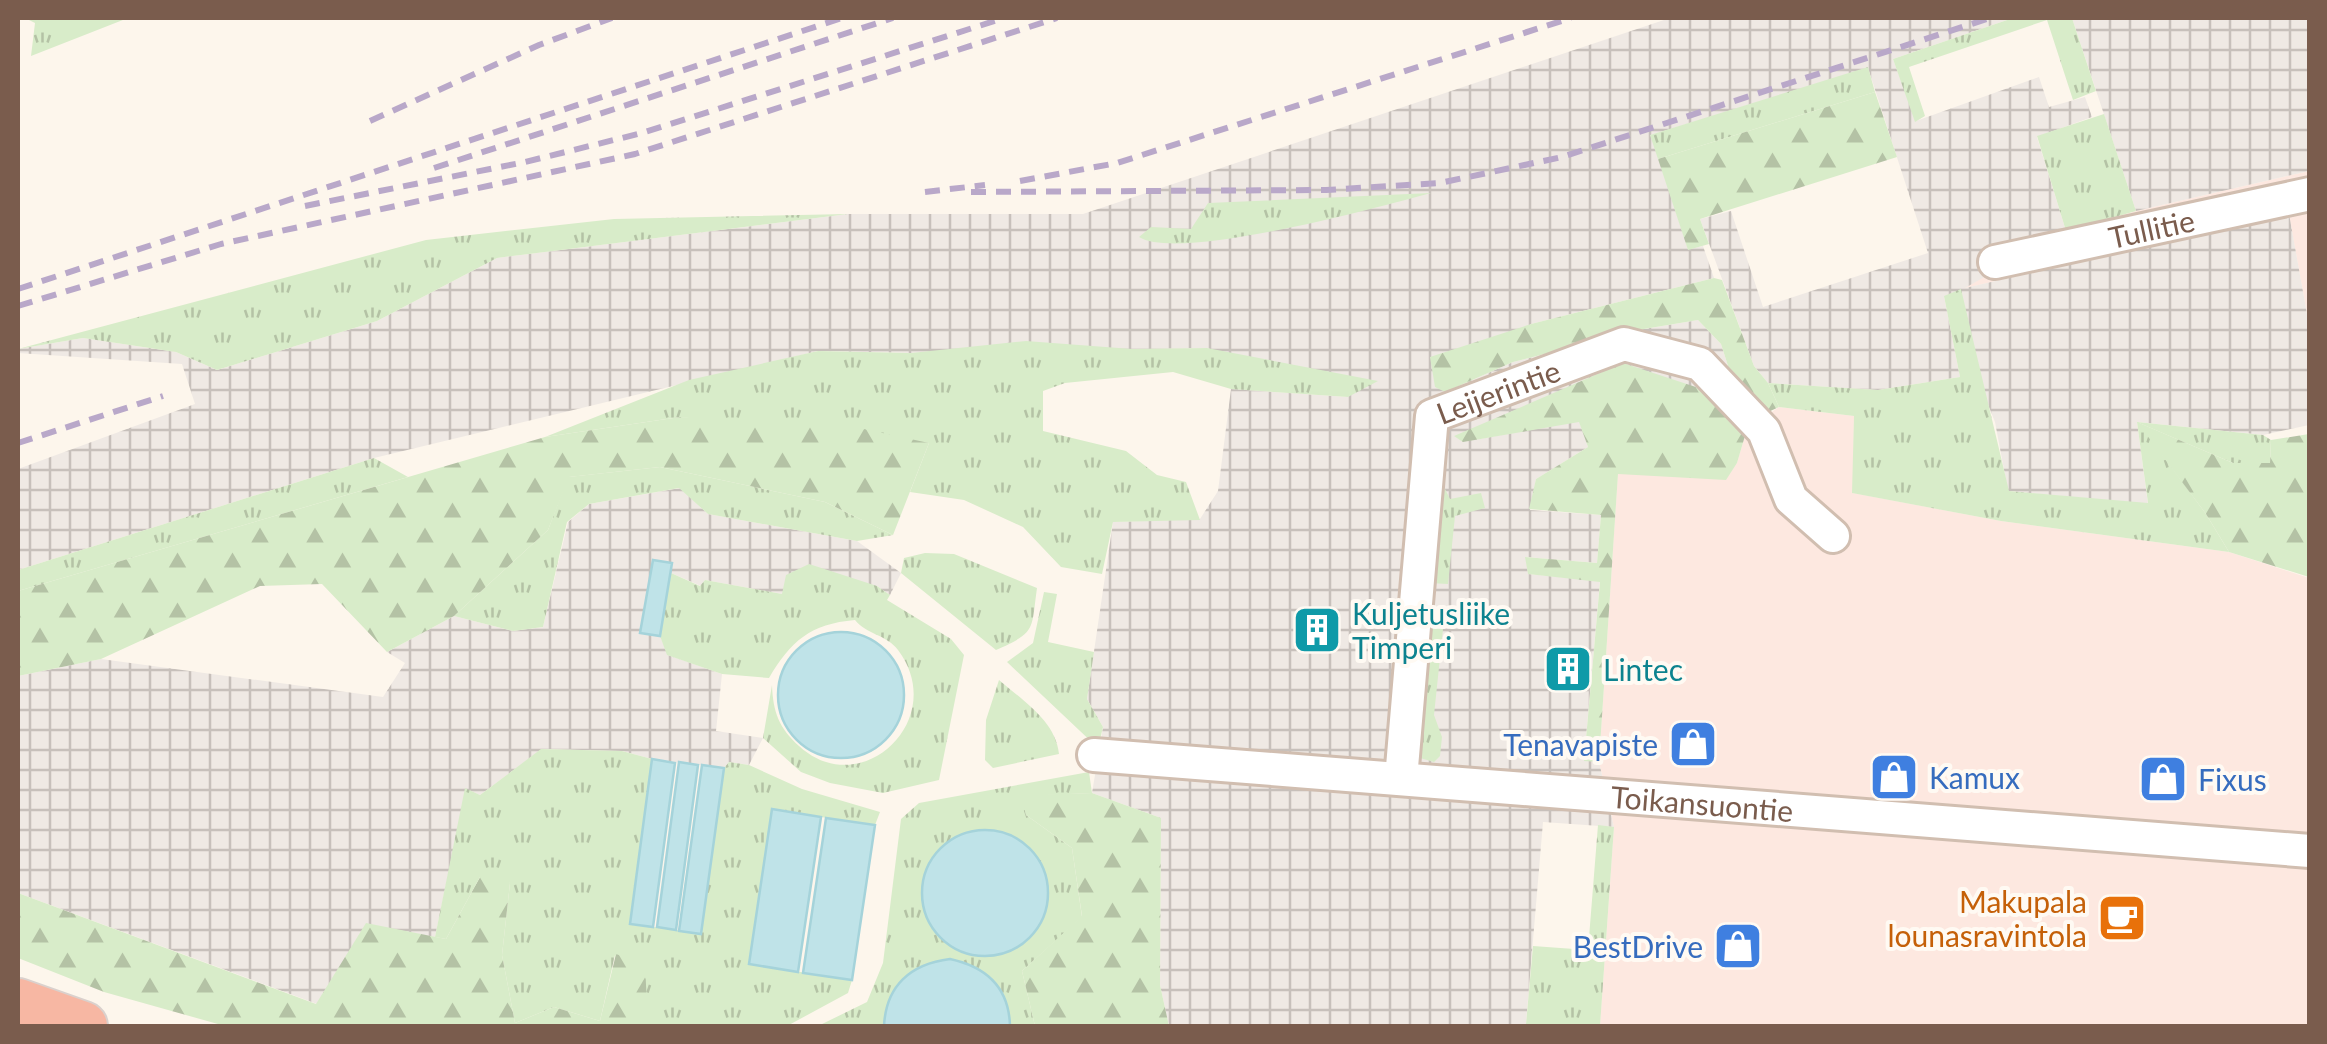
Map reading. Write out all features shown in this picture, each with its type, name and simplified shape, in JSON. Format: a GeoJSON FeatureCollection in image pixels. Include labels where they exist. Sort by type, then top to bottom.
{"type":"FeatureCollection","features":[{"type":"Feature","properties":{"kind":"highway"},"geometry":{"type":"LineString","coordinates":[[18,1004],[83,1026]]}},
{"type":"Feature","properties":{"kind":"street","name":"Tullitie"},"geometry":{"type":"LineString","coordinates":[[1995,262],[2310,194]]}},
{"type":"Feature","properties":{"kind":"street","name":"Leijerintie"},"geometry":{"type":"LineString","coordinates":[[1401,779],[1432,416],[1624,344],[1700,364],[1764,430],[1790,499],[1833,536]]}},
{"type":"Feature","properties":{"kind":"street","name":"Toikansuontie"},"geometry":{"type":"LineString","coordinates":[[1094,755],[2310,851]]}},
{"type":"Feature","properties":{"kind":"shaded area"},"geometry":{"type":"Polygon","coordinates":[[[1670,18],[2013,18],[1893,59],[1916,121],[2039,77],[2049,107],[2085,97],[2092,117],[2037,137],[2066,231],[1965,288],[2289,214],[2309,325],[2309,425],[2263,435],[2137,422],[2148,504],[2008,491],[1995,422],[1944,296],[1960,377],[1878,390],[1768,383],[1754,366],[1700,219],[1731,211],[1763,307],[1928,253],[1868,68],[1651,135],[1688,249],[1703,246],[1714,278],[1531,324],[1445,392],[1513,362],[1638,330],[1698,320],[1721,344],[1730,372],[1711,392],[1463,442],[1579,421],[1588,447],[1536,479],[1530,510],[1601,515],[1597,563],[1526,557],[1528,574],[1600,581],[1584,760],[1599,762],[1614,827],[1543,822],[1526,1023],[1564,1026],[1169,1026],[1160,985],[1161,818],[1092,793],[1103,727],[1087,699],[1113,522],[1200,519],[1218,491],[1231,389],[1348,397],[1207,348],[818,351],[374,458],[18,570],[18,469],[195,404],[182,364],[18,353],[18,349],[83,338],[176,352],[217,370],[377,321],[497,258],[848,214],[1083,214],[1670,18]]]}},
{"type":"Feature","properties":{"kind":"shaded area"},"geometry":{"type":"Polygon","coordinates":[[[2072,18],[2309,18],[2309,171],[2136,211],[2072,18]]]}},
{"type":"Feature","properties":{"kind":"shaded area"},"geometry":{"type":"Polygon","coordinates":[[[2309,171],[2309,325],[2289,215],[1961,289],[2066,231],[2309,171]]]}},
{"type":"Feature","properties":{"kind":"shaded area"},"geometry":{"type":"Polygon","coordinates":[[[1779,407],[1854,416],[1853,493],[2001,521],[2229,552],[2309,578],[2309,1026],[1600,1026],[1614,827],[1599,762],[1618,473],[1726,479],[1737,463],[1747,429],[1779,407]]]}},
{"type":"Feature","properties":{"kind":"shaded area"},"geometry":{"type":"Polygon","coordinates":[[[680,488],[708,514],[857,541],[901,573],[890,595],[877,586],[782,594],[705,580],[701,586],[671,573],[672,563],[640,633],[660,636],[668,655],[722,674],[716,731],[763,738],[749,765],[729,762],[724,768],[622,751],[542,749],[480,795],[466,789],[435,937],[366,924],[317,1004],[18,893],[18,676],[101,659],[383,697],[405,663],[387,652],[454,616],[513,631],[543,627],[568,522],[589,504],[680,488]]]}},
{"type":"Feature","properties":{"kind":"green space"},"geometry":{"type":"Polygon","coordinates":[[[25,18],[128,18],[31,56],[35,23],[25,18]]]}},
{"type":"Feature","properties":{"kind":"green space"},"geometry":{"type":"Polygon","coordinates":[[[2013,18],[2072,18],[2096,91],[2073,100],[2047,20],[1909,67],[1925,116],[1915,122],[1893,59],[2013,18]]]}},
{"type":"Feature","properties":{"kind":"green space"},"geometry":{"type":"Polygon","coordinates":[[[1868,67],[1875,92],[1658,159],[1650,135],[1868,67]]]}},
{"type":"Feature","properties":{"kind":"green space"},"geometry":{"type":"Polygon","coordinates":[[[1875,92],[1897,157],[1700,219],[1709,244],[1688,250],[1658,159],[1875,92]]]}},
{"type":"Feature","properties":{"kind":"green space"},"geometry":{"type":"Polygon","coordinates":[[[2104,114],[2136,211],[2066,231],[2037,136],[2104,114]]]}},
{"type":"Feature","properties":{"kind":"green space"},"geometry":{"type":"Polygon","coordinates":[[[1431,193],[1235,238],[1161,243],[1139,237],[1151,227],[1191,229],[1208,203],[1431,193]]]}},
{"type":"Feature","properties":{"kind":"green space"},"geometry":{"type":"Polygon","coordinates":[[[848,214],[497,258],[377,321],[217,370],[176,352],[83,338],[18,349],[426,240],[614,219],[848,214]]]}},
{"type":"Feature","properties":{"kind":"green space"},"geometry":{"type":"Polygon","coordinates":[[[1714,278],[1722,280],[1754,366],[1768,383],[1779,407],[1766,413],[1730,372],[1721,344],[1698,320],[1638,330],[1513,362],[1445,392],[1435,387],[1430,357],[1531,324],[1714,278]]]}},
{"type":"Feature","properties":{"kind":"green space"},"geometry":{"type":"Polygon","coordinates":[[[1961,289],[2009,491],[2148,503],[2137,422],[2263,435],[2271,440],[2270,463],[2233,463],[2139,423],[2229,552],[2001,521],[1852,493],[1854,416],[1779,407],[1768,383],[1878,390],[1960,377],[1944,296],[1961,289]]]}},
{"type":"Feature","properties":{"kind":"green space"},"geometry":{"type":"Polygon","coordinates":[[[1026,341],[1132,349],[1207,348],[1378,381],[1348,397],[1231,389],[1173,372],[1065,383],[1043,391],[1043,431],[1126,451],[1157,475],[1186,482],[1200,520],[1113,522],[1102,574],[1061,567],[1023,527],[964,500],[910,492],[929,443],[680,417],[545,437],[689,380],[818,351],[911,353],[1026,341]]]}},
{"type":"Feature","properties":{"kind":"green space"},"geometry":{"type":"Polygon","coordinates":[[[1623,363],[1711,392],[1747,429],[1737,463],[1726,480],[1618,474],[1599,762],[1584,761],[1600,582],[1528,574],[1525,557],[1597,563],[1601,515],[1529,509],[1536,479],[1588,447],[1579,422],[1463,442],[1454,436],[1623,363]]]}},
{"type":"Feature","properties":{"kind":"green space"},"geometry":{"type":"Polygon","coordinates":[[[680,417],[836,423],[929,443],[893,535],[825,502],[660,467],[569,477],[548,530],[454,616],[387,652],[322,584],[260,586],[101,659],[18,676],[18,591],[545,437],[680,417]]]}},
{"type":"Feature","properties":{"kind":"green space"},"geometry":{"type":"Polygon","coordinates":[[[2137,422],[2233,463],[2270,463],[2271,440],[2309,434],[2309,577],[2229,552],[2206,514],[2137,422]]]}},
{"type":"Feature","properties":{"kind":"green space"},"geometry":{"type":"Polygon","coordinates":[[[374,458],[408,477],[18,591],[18,570],[374,458]]]}},
{"type":"Feature","properties":{"kind":"green space"},"geometry":{"type":"Polygon","coordinates":[[[660,467],[825,502],[893,535],[857,541],[708,514],[679,488],[589,504],[567,522],[543,627],[513,631],[454,616],[548,530],[568,477],[660,467]]]}},
{"type":"Feature","properties":{"kind":"green space"},"geometry":{"type":"Polygon","coordinates":[[[1439,477],[1450,499],[1481,493],[1485,508],[1455,516],[1448,584],[1429,583],[1439,477]]]}},
{"type":"Feature","properties":{"kind":"green space"},"geometry":{"type":"Polygon","coordinates":[[[925,553],[954,554],[1037,588],[1030,628],[1019,639],[996,650],[901,573],[904,558],[925,553]]]}},
{"type":"Feature","properties":{"kind":"green space"},"geometry":{"type":"Polygon","coordinates":[[[809,564],[877,586],[890,595],[887,600],[951,639],[964,655],[939,780],[883,793],[830,783],[801,772],[763,738],[772,685],[776,711],[786,733],[823,761],[848,765],[871,759],[891,745],[906,726],[913,702],[911,676],[893,645],[855,620],[826,626],[803,637],[785,654],[769,678],[722,674],[667,655],[660,636],[671,573],[700,586],[705,580],[782,594],[786,575],[809,564]]]}},
{"type":"Feature","properties":{"kind":"green space"},"geometry":{"type":"Polygon","coordinates":[[[1044,592],[1057,594],[1048,642],[1094,652],[1087,699],[1103,727],[1098,748],[1007,662],[1033,643],[1044,592]]]}},
{"type":"Feature","properties":{"kind":"green space"},"geometry":{"type":"Polygon","coordinates":[[[1445,610],[1434,715],[1442,737],[1440,756],[1434,762],[1420,758],[1416,731],[1428,613],[1445,610]]]}},
{"type":"Feature","properties":{"kind":"green space"},"geometry":{"type":"Polygon","coordinates":[[[999,680],[1045,721],[1059,754],[993,768],[985,760],[986,720],[999,680]]]}},
{"type":"Feature","properties":{"kind":"green space"},"geometry":{"type":"Polygon","coordinates":[[[541,749],[622,751],[652,759],[630,924],[701,933],[724,768],[729,762],[749,765],[802,789],[880,812],[875,825],[773,810],[749,964],[852,980],[848,993],[787,1026],[648,1026],[615,955],[600,1021],[554,1007],[515,1023],[502,955],[510,883],[480,877],[446,939],[435,937],[465,788],[480,795],[541,749]]]}},
{"type":"Feature","properties":{"kind":"green space"},"geometry":{"type":"Polygon","coordinates":[[[1089,772],[1092,793],[1024,796],[1026,815],[1072,848],[1082,917],[1022,971],[1035,1026],[818,1026],[867,1002],[883,963],[901,819],[919,803],[1089,772]]]}},
{"type":"Feature","properties":{"kind":"green space"},"geometry":{"type":"Polygon","coordinates":[[[1092,793],[1161,818],[1160,985],[1169,1026],[1035,1026],[1022,971],[1082,916],[1072,848],[1026,815],[1021,795],[1092,793]]]}},
{"type":"Feature","properties":{"kind":"green space"},"geometry":{"type":"Polygon","coordinates":[[[1598,825],[1614,827],[1600,1026],[1526,1024],[1533,946],[1588,950],[1598,825]]]}},
{"type":"Feature","properties":{"kind":"green space"},"geometry":{"type":"Polygon","coordinates":[[[494,869],[510,883],[502,955],[515,1023],[554,1007],[600,1021],[616,954],[645,964],[648,1026],[225,1026],[104,992],[18,958],[18,893],[316,1004],[366,923],[446,939],[480,877],[494,869]]]}},
{"type":"Feature","properties":{"kind":"water"},"geometry":{"type":"Polygon","coordinates":[[[653,560],[672,563],[660,636],[640,633],[653,560]]]}},
{"type":"Feature","properties":{"kind":"water"},"geometry":{"type":"Polygon","coordinates":[[[841,632],[865,637],[886,650],[899,671],[904,695],[899,719],[886,740],[865,753],[841,758],[817,753],[796,740],[783,719],[778,695],[783,671],[796,650],[817,637],[841,632]]]}},
{"type":"Feature","properties":{"kind":"water"},"geometry":{"type":"Polygon","coordinates":[[[652,759],[675,763],[653,927],[630,924],[652,759]]]}},
{"type":"Feature","properties":{"kind":"water"},"geometry":{"type":"Polygon","coordinates":[[[679,762],[698,765],[676,930],[657,927],[679,762]]]}},
{"type":"Feature","properties":{"kind":"water"},"geometry":{"type":"Polygon","coordinates":[[[702,765],[724,768],[701,934],[679,931],[702,765]]]}},
{"type":"Feature","properties":{"kind":"water"},"geometry":{"type":"Polygon","coordinates":[[[772,809],[821,817],[798,972],[749,964],[772,809]]]}},
{"type":"Feature","properties":{"kind":"water"},"geometry":{"type":"Polygon","coordinates":[[[826,818],[875,825],[852,980],[803,973],[826,818]]]}},
{"type":"Feature","properties":{"kind":"water"},"geometry":{"type":"Polygon","coordinates":[[[985,830],[1009,835],[1030,848],[1043,869],[1048,893],[1043,917],[1030,938],[1009,951],[985,956],[961,951],[940,938],[927,917],[922,893],[927,869],[940,848],[961,835],[985,830]]]}},
{"type":"Feature","properties":{"kind":"water"},"geometry":{"type":"Polygon","coordinates":[[[950,959],[975,968],[994,981],[1005,1001],[1010,1026],[884,1026],[890,999],[903,979],[923,966],[950,959]]]}},
{"type":"Feature","properties":{"kind":"railway"},"geometry":{"type":"LineString","coordinates":[[370,121],[539,45],[612,18]]}},
{"type":"Feature","properties":{"kind":"railway"},"geometry":{"type":"LineString","coordinates":[[18,289],[842,18]]}},
{"type":"Feature","properties":{"kind":"railway"},"geometry":{"type":"LineString","coordinates":[[434,168],[893,18]]}},
{"type":"Feature","properties":{"kind":"railway"},"geometry":{"type":"LineString","coordinates":[[305,206],[525,162],[642,133],[1004,18]]}},
{"type":"Feature","properties":{"kind":"railway"},"geometry":{"type":"LineString","coordinates":[[18,306],[221,244],[635,154],[1057,18]]}},
{"type":"Feature","properties":{"kind":"railway"},"geometry":{"type":"LineString","coordinates":[[1020,181],[1117,163],[1571,18]]}},
{"type":"Feature","properties":{"kind":"railway"},"geometry":{"type":"LineString","coordinates":[[971,192],[1326,190],[1440,183],[1562,157],[1990,18]]}},
{"type":"Feature","properties":{"kind":"railway"},"geometry":{"type":"LineString","coordinates":[[925,192],[985,185]]}},
{"type":"Feature","properties":{"kind":"railway"},"geometry":{"type":"LineString","coordinates":[[18,443],[163,396]]}},
{"type":"Feature","properties":{"kind":"place","name":"Kuljetusliike Timperi"},"geometry":{"type":"Point","coordinates":[1317,630]}},
{"type":"Feature","properties":{"kind":"place","name":"Lintec"},"geometry":{"type":"Point","coordinates":[1568,669]}},
{"type":"Feature","properties":{"kind":"place","name":"Tenavapiste"},"geometry":{"type":"Point","coordinates":[1693,744]}},
{"type":"Feature","properties":{"kind":"place","name":"Kamux"},"geometry":{"type":"Point","coordinates":[1894,777]}},
{"type":"Feature","properties":{"kind":"place","name":"Fixus"},"geometry":{"type":"Point","coordinates":[2163,779]}},
{"type":"Feature","properties":{"kind":"place","name":"Makupala lounasravintola"},"geometry":{"type":"Point","coordinates":[2122,918]}},
{"type":"Feature","properties":{"kind":"place","name":"BestDrive"},"geometry":{"type":"Point","coordinates":[1738,946]}}]}
